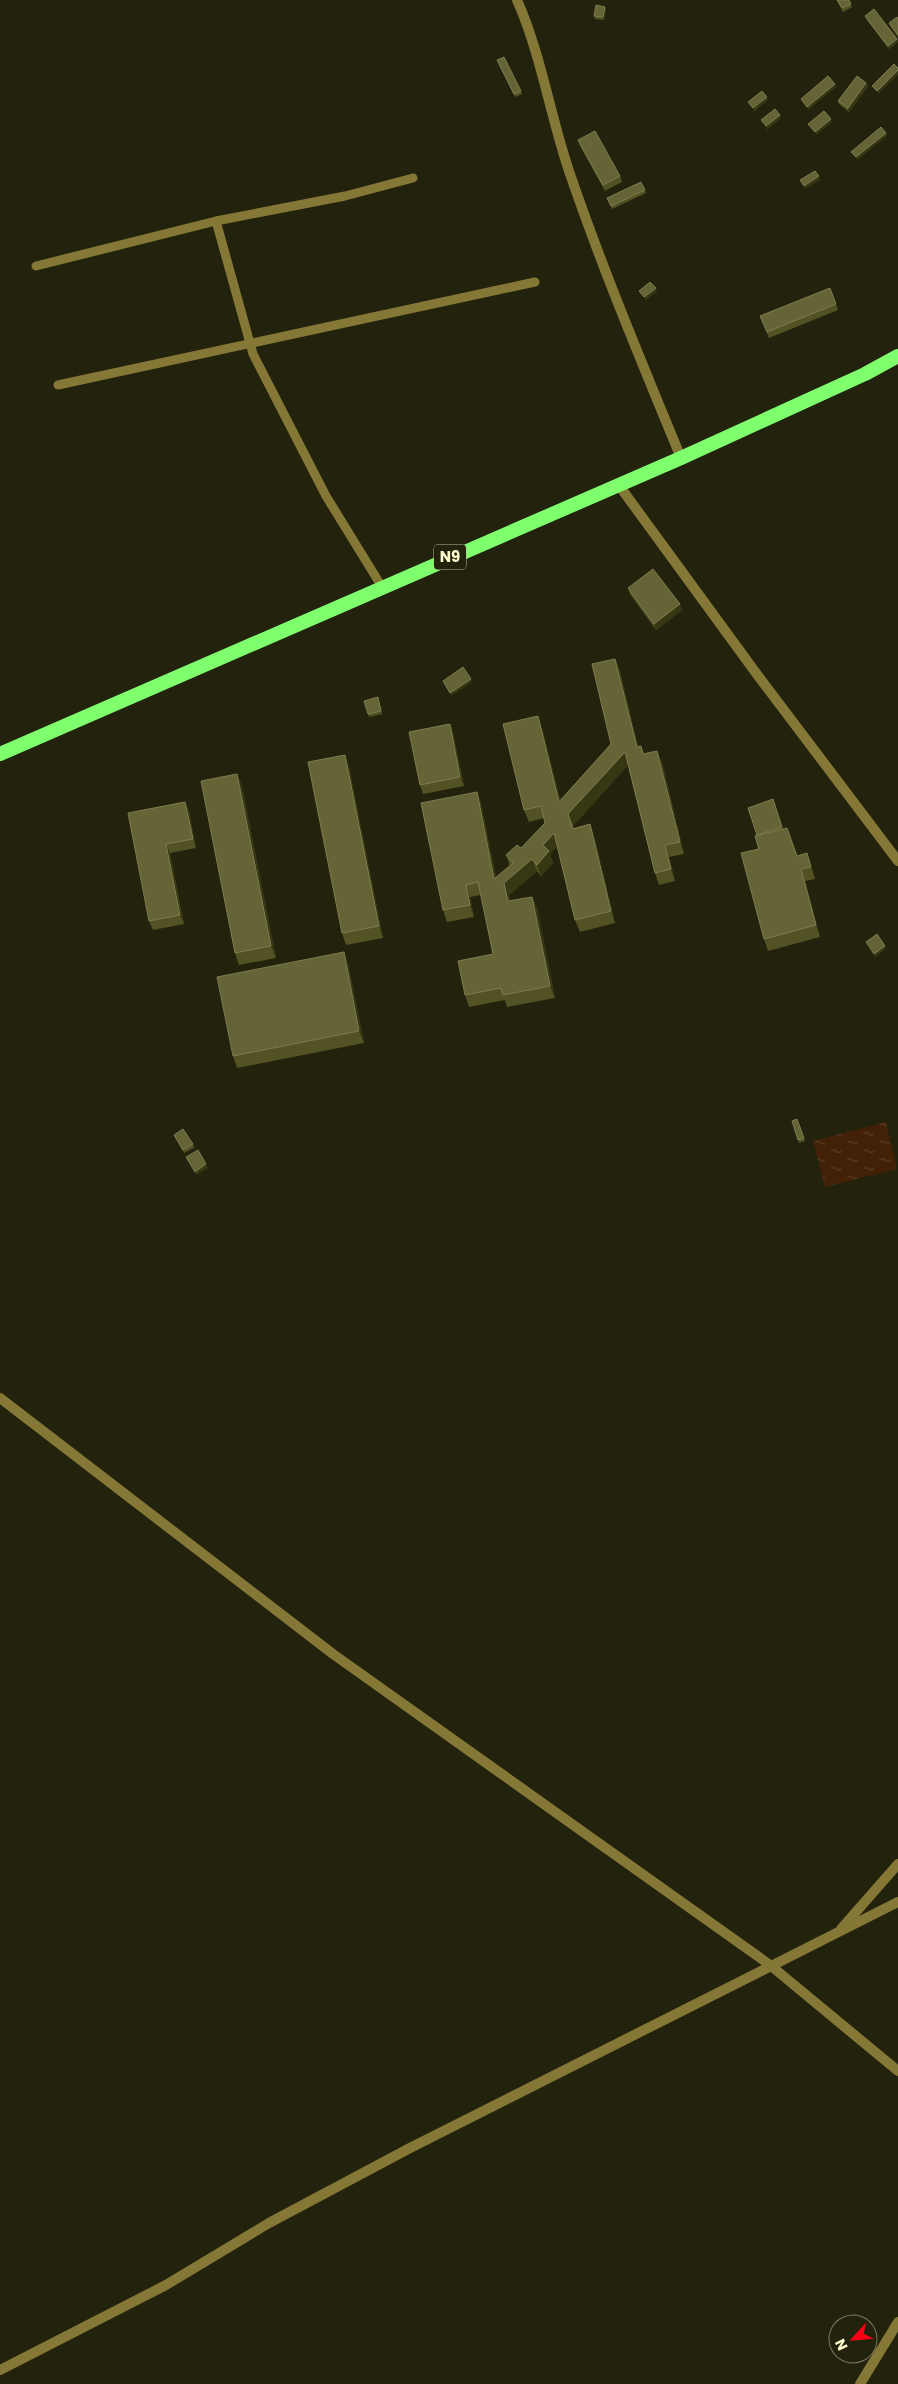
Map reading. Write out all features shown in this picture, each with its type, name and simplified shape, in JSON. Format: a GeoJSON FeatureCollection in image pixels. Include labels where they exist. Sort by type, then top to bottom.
{"type":"FeatureCollection","features":[{"type":"Feature","properties":{"kind":"highway","name":"N9"},"geometry":{"type":"LineString","coordinates":[[0,754],[681,458],[865,374],[898,356]]}},
{"type":"Feature","properties":{"kind":"street"},"geometry":{"type":"LineString","coordinates":[[517,0],[533,44],[561,146],[596,253],[681,458]]}},
{"type":"Feature","properties":{"kind":"street"},"geometry":{"type":"LineString","coordinates":[[618,484],[756,674],[898,861]]}},
{"type":"Feature","properties":{"kind":"street"},"geometry":{"type":"LineString","coordinates":[[0,1398],[332,1654],[770,1965],[898,2071]]}},
{"type":"Feature","properties":{"kind":"street"},"geometry":{"type":"LineString","coordinates":[[837,1933],[898,1864]]}},
{"type":"Feature","properties":{"kind":"street"},"geometry":{"type":"LineString","coordinates":[[0,2370],[166,2285],[269,2223],[401,2153],[898,1902]]}},
{"type":"Feature","properties":{"kind":"street"},"geometry":{"type":"LineString","coordinates":[[860,2384],[898,2322]]}},
{"type":"Feature","properties":{"kind":"lane"},"geometry":{"type":"LineString","coordinates":[[36,266],[216,221],[346,196],[413,178]]}},
{"type":"Feature","properties":{"kind":"lane"},"geometry":{"type":"LineString","coordinates":[[216,221],[253,354],[326,496],[382,588]]}},
{"type":"Feature","properties":{"kind":"lane"},"geometry":{"type":"LineString","coordinates":[[58,385],[535,282]]}},
{"type":"Feature","properties":{"kind":"water"},"geometry":{"type":"Polygon","coordinates":[[[886,1122],[897,1169],[825,1187],[813,1141],[886,1122]]]}},
{"type":"Feature","properties":{"kind":"building"},"geometry":{"type":"Polygon","coordinates":[[[837,0],[849,0],[851,4],[842,8],[837,0]]]}},
{"type":"Feature","properties":{"kind":"building"},"geometry":{"type":"Polygon","coordinates":[[[596,5],[605,7],[603,17],[594,16],[596,5]]]}},
{"type":"Feature","properties":{"kind":"building"},"geometry":{"type":"Polygon","coordinates":[[[874,9],[897,39],[888,46],[865,16],[874,9]]]}},
{"type":"Feature","properties":{"kind":"building"},"geometry":{"type":"Polygon","coordinates":[[[897,17],[898,19],[898,35],[889,23],[897,17]]]}},
{"type":"Feature","properties":{"kind":"building"},"geometry":{"type":"Polygon","coordinates":[[[504,57],[521,91],[514,94],[497,60],[504,57]]]}},
{"type":"Feature","properties":{"kind":"building"},"geometry":{"type":"Polygon","coordinates":[[[894,64],[898,70],[877,91],[872,86],[894,64]]]}},
{"type":"Feature","properties":{"kind":"building"},"geometry":{"type":"Polygon","coordinates":[[[828,76],[835,84],[807,107],[801,99],[828,76]]]}},
{"type":"Feature","properties":{"kind":"building"},"geometry":{"type":"Polygon","coordinates":[[[857,76],[866,83],[848,108],[838,101],[857,76]]]}},
{"type":"Feature","properties":{"kind":"building"},"geometry":{"type":"Polygon","coordinates":[[[762,91],[767,97],[753,108],[748,102],[762,91]]]}},
{"type":"Feature","properties":{"kind":"building"},"geometry":{"type":"Polygon","coordinates":[[[775,109],[780,115],[766,126],[761,120],[775,109]]]}},
{"type":"Feature","properties":{"kind":"building"},"geometry":{"type":"Polygon","coordinates":[[[824,111],[831,119],[815,132],[808,124],[824,111]]]}},
{"type":"Feature","properties":{"kind":"building"},"geometry":{"type":"Polygon","coordinates":[[[881,127],[886,133],[856,157],[851,152],[881,127]]]}},
{"type":"Feature","properties":{"kind":"building"},"geometry":{"type":"Polygon","coordinates":[[[595,131],[620,176],[603,185],[578,140],[595,131]]]}},
{"type":"Feature","properties":{"kind":"building"},"geometry":{"type":"Polygon","coordinates":[[[815,171],[819,176],[804,186],[800,180],[815,171]]]}},
{"type":"Feature","properties":{"kind":"building"},"geometry":{"type":"Polygon","coordinates":[[[641,182],[645,190],[611,206],[607,198],[641,182]]]}},
{"type":"Feature","properties":{"kind":"building"},"geometry":{"type":"Polygon","coordinates":[[[650,282],[656,288],[644,297],[639,291],[650,282]]]}},
{"type":"Feature","properties":{"kind":"building"},"geometry":{"type":"Polygon","coordinates":[[[830,288],[836,304],[767,332],[760,316],[830,288]]]}},
{"type":"Feature","properties":{"kind":"building"},"geometry":{"type":"Polygon","coordinates":[[[653,569],[680,604],[654,624],[628,588],[653,569]]]}},
{"type":"Feature","properties":{"kind":"building"},"geometry":{"type":"Polygon","coordinates":[[[615,659],[637,747],[641,746],[643,754],[657,751],[680,842],[665,845],[671,869],[655,873],[625,752],[568,814],[573,829],[590,824],[611,911],[575,920],[554,833],[543,845],[549,851],[537,865],[532,859],[504,883],[508,901],[532,897],[550,986],[503,995],[501,988],[465,995],[458,961],[493,954],[478,882],[466,885],[470,905],[443,910],[421,803],[477,792],[494,879],[513,863],[506,855],[517,845],[521,848],[545,823],[541,806],[524,810],[503,724],[538,716],[559,802],[611,744],[592,664],[615,659]]]}},
{"type":"Feature","properties":{"kind":"building"},"geometry":{"type":"Polygon","coordinates":[[[463,667],[471,679],[450,693],[443,681],[463,667]]]}},
{"type":"Feature","properties":{"kind":"building"},"geometry":{"type":"Polygon","coordinates":[[[378,697],[381,711],[368,714],[364,701],[378,697]]]}},
{"type":"Feature","properties":{"kind":"building"},"geometry":{"type":"Polygon","coordinates":[[[450,724],[460,777],[420,785],[409,732],[450,724]]]}},
{"type":"Feature","properties":{"kind":"building"},"geometry":{"type":"Polygon","coordinates":[[[345,755],[379,926],[342,933],[308,762],[345,755]]]}},
{"type":"Feature","properties":{"kind":"building"},"geometry":{"type":"Polygon","coordinates":[[[237,774],[271,946],[235,953],[201,781],[237,774]]]}},
{"type":"Feature","properties":{"kind":"building"},"geometry":{"type":"Polygon","coordinates":[[[773,799],[782,827],[757,835],[748,808],[773,799]]]}},
{"type":"Feature","properties":{"kind":"building"},"geometry":{"type":"Polygon","coordinates":[[[185,802],[193,839],[166,844],[180,915],[149,921],[128,813],[185,802]]]}},
{"type":"Feature","properties":{"kind":"building"},"geometry":{"type":"Polygon","coordinates":[[[787,828],[797,856],[807,853],[811,867],[801,869],[816,925],[764,939],[741,853],[759,849],[755,836],[787,828]]]}},
{"type":"Feature","properties":{"kind":"building"},"geometry":{"type":"Polygon","coordinates":[[[877,934],[885,946],[874,954],[866,942],[877,934]]]}},
{"type":"Feature","properties":{"kind":"building"},"geometry":{"type":"Polygon","coordinates":[[[344,952],[359,1031],[233,1056],[217,977],[344,952]]]}},
{"type":"Feature","properties":{"kind":"building"},"geometry":{"type":"Polygon","coordinates":[[[797,1119],[804,1138],[798,1140],[792,1121],[797,1119]]]}},
{"type":"Feature","properties":{"kind":"building"},"geometry":{"type":"Polygon","coordinates":[[[183,1129],[193,1144],[183,1150],[174,1135],[183,1129]]]}},
{"type":"Feature","properties":{"kind":"building"},"geometry":{"type":"Polygon","coordinates":[[[198,1150],[206,1164],[195,1172],[186,1157],[198,1150]]]}}]}
